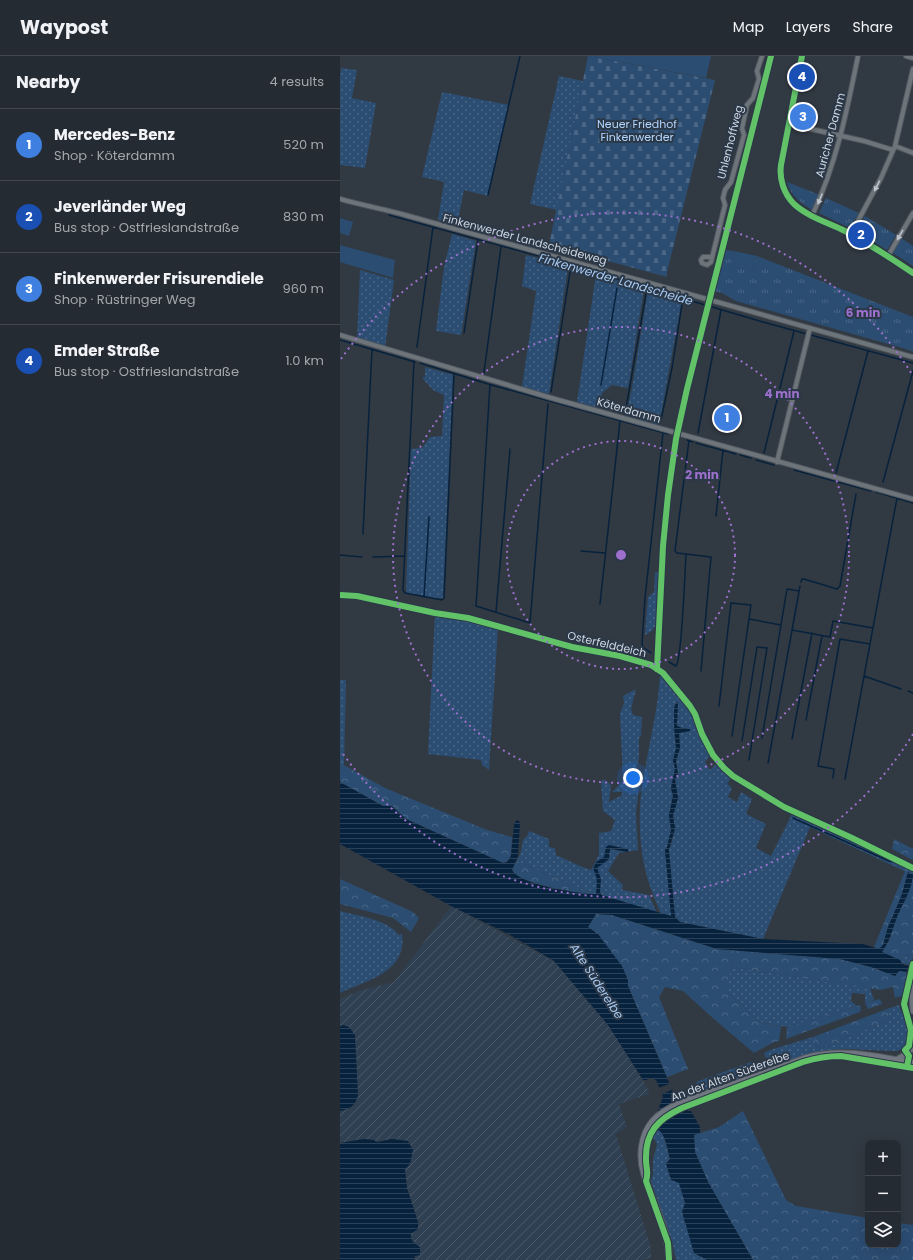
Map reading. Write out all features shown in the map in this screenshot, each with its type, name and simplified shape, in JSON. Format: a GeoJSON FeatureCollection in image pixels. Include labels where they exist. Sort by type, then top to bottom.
{"type":"FeatureCollection","features":[{"type":"Feature","properties":{"kind":"main road","name":"An der Alten Süderelbe"},"geometry":{"type":"LineString","coordinates":[[669,1260],[666,1239],[643,1168],[642,1150],[646,1134],[652,1122],[661,1114],[675,1106],[704,1095],[820,1054],[848,1053],[913,1063]]}},
{"type":"Feature","properties":{"kind":"street","name":"Uhlenhoffweg"},"geometry":{"type":"LineString","coordinates":[[712,257],[725,205],[723,197],[725,190],[731,182],[744,135],[742,128],[746,112],[748,105],[753,98],[759,79],[757,71],[762,56]]}},
{"type":"Feature","properties":{"kind":"street"},"geometry":{"type":"LineString","coordinates":[[802,56],[780,168],[782,183],[787,195],[794,204],[803,211],[851,234],[913,273]]}},
{"type":"Feature","properties":{"kind":"street","name":"Auricher Damm"},"geometry":{"type":"LineString","coordinates":[[812,216],[830,173],[841,135],[858,56]]}},
{"type":"Feature","properties":{"kind":"street"},"geometry":{"type":"LineString","coordinates":[[906,56],[913,58]]}},
{"type":"Feature","properties":{"kind":"street"},"geometry":{"type":"LineString","coordinates":[[851,234],[881,178],[895,146],[913,69]]}},
{"type":"Feature","properties":{"kind":"street"},"geometry":{"type":"LineString","coordinates":[[789,124],[841,135],[893,150]]}},
{"type":"Feature","properties":{"kind":"street"},"geometry":{"type":"LineString","coordinates":[[895,146],[913,153]]}},
{"type":"Feature","properties":{"kind":"street","name":"Finkenwerder Landscheideweg"},"geometry":{"type":"LineString","coordinates":[[340,199],[402,214],[583,263],[809,332],[913,357]]}},
{"type":"Feature","properties":{"kind":"street"},"geometry":{"type":"LineString","coordinates":[[888,256],[913,213]]}},
{"type":"Feature","properties":{"kind":"street"},"geometry":{"type":"LineString","coordinates":[[777,462],[809,332]]}},
{"type":"Feature","properties":{"kind":"street","name":"Köterdamm"},"geometry":{"type":"LineString","coordinates":[[340,335],[548,397],[913,499]]}},
{"type":"Feature","properties":{"kind":"street","name":"Osterfelddeich"},"geometry":{"type":"LineString","coordinates":[[340,595],[357,596],[428,612],[468,618],[550,641],[620,656],[651,665],[663,673],[690,706],[713,755],[733,776],[784,807],[913,868]]}},
{"type":"Feature","properties":{"kind":"street"},"geometry":{"type":"LineString","coordinates":[[913,982],[913,1011]]}},
{"type":"Feature","properties":{"kind":"street"},"geometry":{"type":"LineString","coordinates":[[896,1060],[908,1053],[913,1047]]}},
{"type":"Feature","properties":{"kind":"shaded area"},"geometry":{"type":"Polygon","coordinates":[[[451,906],[554,961],[608,1025],[643,1080],[650,1094],[619,1104],[627,1127],[616,1134],[651,1248],[651,1258],[642,1260],[414,1260],[415,1244],[411,1238],[411,1234],[418,1222],[407,1188],[405,1169],[410,1164],[408,1141],[392,1139],[377,1142],[364,1139],[340,1143],[340,1111],[347,1109],[340,1026],[340,999],[362,990],[394,982],[451,906]]]}},
{"type":"Feature","properties":{"kind":"green space","name":"Neuer Friedhof Finkenwerder"},"geometry":{"type":"Polygon","coordinates":[[[588,56],[715,80],[667,277],[549,245],[588,56]]]}},
{"type":"Feature","properties":{"kind":"green space"},"geometry":{"type":"Polygon","coordinates":[[[588,56],[711,56],[706,78],[588,56]]]}},
{"type":"Feature","properties":{"kind":"green space"},"geometry":{"type":"Polygon","coordinates":[[[341,68],[357,70],[352,98],[376,103],[365,168],[340,165],[341,68]]]}},
{"type":"Feature","properties":{"kind":"green space"},"geometry":{"type":"Polygon","coordinates":[[[559,76],[583,81],[557,210],[530,204],[559,76]]]}},
{"type":"Feature","properties":{"kind":"green space"},"geometry":{"type":"Polygon","coordinates":[[[442,92],[509,105],[488,196],[464,190],[457,225],[438,220],[444,182],[422,177],[442,92]]]}},
{"type":"Feature","properties":{"kind":"green space"},"geometry":{"type":"Polygon","coordinates":[[[787,182],[820,195],[812,210],[793,195],[787,182]]]}},
{"type":"Feature","properties":{"kind":"green space"},"geometry":{"type":"Polygon","coordinates":[[[826,198],[859,213],[850,228],[819,213],[826,198]]]}},
{"type":"Feature","properties":{"kind":"green space"},"geometry":{"type":"Polygon","coordinates":[[[865,216],[896,235],[887,250],[856,231],[865,216]]]}},
{"type":"Feature","properties":{"kind":"green space"},"geometry":{"type":"Polygon","coordinates":[[[340,218],[353,222],[349,236],[340,233],[340,218]]]}},
{"type":"Feature","properties":{"kind":"green space"},"geometry":{"type":"Polygon","coordinates":[[[452,234],[476,241],[461,335],[436,331],[444,267],[452,234]]]}},
{"type":"Feature","properties":{"kind":"green space"},"geometry":{"type":"Polygon","coordinates":[[[901,238],[913,246],[913,266],[893,253],[901,238]]]}},
{"type":"Feature","properties":{"kind":"green space"},"geometry":{"type":"Polygon","coordinates":[[[340,245],[395,260],[393,278],[340,262],[340,245]]]}},
{"type":"Feature","properties":{"kind":"green space"},"geometry":{"type":"Polygon","coordinates":[[[724,250],[734,251],[731,266],[753,271],[757,256],[913,317],[913,351],[736,301],[722,293],[713,291],[724,250]]]}},
{"type":"Feature","properties":{"kind":"green space"},"geometry":{"type":"Polygon","coordinates":[[[734,251],[757,256],[753,271],[731,266],[734,251]]]}},
{"type":"Feature","properties":{"kind":"green space"},"geometry":{"type":"Polygon","coordinates":[[[526,255],[568,267],[549,394],[522,387],[536,291],[522,286],[526,255]]]}},
{"type":"Feature","properties":{"kind":"green space"},"geometry":{"type":"Polygon","coordinates":[[[360,270],[394,280],[385,348],[357,340],[360,270]]]}},
{"type":"Feature","properties":{"kind":"green space"},"geometry":{"type":"Polygon","coordinates":[[[596,274],[644,289],[628,388],[612,385],[602,393],[599,408],[577,402],[596,274]]]}},
{"type":"Feature","properties":{"kind":"green space"},"geometry":{"type":"Polygon","coordinates":[[[648,290],[682,299],[659,425],[634,418],[631,415],[629,417],[626,416],[648,290]]]}},
{"type":"Feature","properties":{"kind":"green space"},"geometry":{"type":"Polygon","coordinates":[[[425,367],[453,375],[443,598],[406,593],[411,449],[422,448],[430,437],[442,436],[444,395],[433,390],[423,379],[423,377],[425,377],[425,367]]]}},
{"type":"Feature","properties":{"kind":"green space"},"geometry":{"type":"Polygon","coordinates":[[[655,572],[660,572],[658,626],[653,628],[653,630],[645,635],[648,597],[654,592],[655,572]]]}},
{"type":"Feature","properties":{"kind":"green space"},"geometry":{"type":"Polygon","coordinates":[[[435,613],[468,618],[498,627],[489,770],[482,765],[481,760],[428,754],[435,613]]]}},
{"type":"Feature","properties":{"kind":"green space"},"geometry":{"type":"Polygon","coordinates":[[[660,674],[690,710],[710,756],[705,762],[710,770],[716,764],[732,777],[727,784],[732,788],[728,797],[737,802],[741,792],[752,799],[746,814],[766,824],[756,848],[771,856],[792,814],[852,840],[913,871],[913,875],[810,827],[763,939],[680,922],[675,917],[669,856],[669,850],[675,828],[673,816],[678,798],[675,780],[678,774],[676,761],[680,748],[679,733],[685,732],[687,728],[677,726],[678,704],[674,708],[676,748],[673,760],[675,769],[671,788],[673,795],[669,815],[671,830],[665,850],[672,916],[661,914],[650,886],[644,864],[640,817],[643,780],[657,704],[660,674]]]}},
{"type":"Feature","properties":{"kind":"green space"},"geometry":{"type":"Polygon","coordinates":[[[340,680],[346,680],[344,765],[340,765],[340,680]]]}},
{"type":"Feature","properties":{"kind":"green space"},"geometry":{"type":"Polygon","coordinates":[[[636,689],[631,709],[633,715],[642,717],[641,736],[639,738],[639,758],[636,769],[641,771],[636,813],[638,850],[619,853],[608,871],[623,885],[622,890],[649,895],[657,913],[596,894],[589,894],[589,892],[517,861],[521,852],[523,840],[529,831],[549,839],[549,847],[555,848],[556,855],[591,870],[599,855],[599,833],[611,831],[615,820],[603,811],[601,783],[604,779],[611,785],[609,802],[622,795],[622,792],[612,792],[623,781],[620,714],[624,703],[623,696],[636,689]]]}},
{"type":"Feature","properties":{"kind":"green space"},"geometry":{"type":"Polygon","coordinates":[[[340,765],[344,765],[385,788],[487,830],[512,837],[511,856],[507,862],[503,863],[406,819],[392,806],[383,806],[340,782],[340,765]]]}},
{"type":"Feature","properties":{"kind":"green space"},"geometry":{"type":"Polygon","coordinates":[[[894,839],[913,849],[913,860],[892,849],[894,839]]]}},
{"type":"Feature","properties":{"kind":"green space"},"geometry":{"type":"Polygon","coordinates":[[[517,861],[589,892],[589,894],[547,886],[525,879],[517,875],[512,870],[517,861]]]}},
{"type":"Feature","properties":{"kind":"green space"},"geometry":{"type":"Polygon","coordinates":[[[905,871],[908,872],[901,897],[888,927],[883,945],[879,950],[874,947],[905,871]]]}},
{"type":"Feature","properties":{"kind":"green space"},"geometry":{"type":"Polygon","coordinates":[[[913,877],[913,956],[903,955],[899,960],[882,952],[889,941],[896,918],[905,900],[913,877]]]}},
{"type":"Feature","properties":{"kind":"green space"},"geometry":{"type":"Polygon","coordinates":[[[340,879],[413,912],[419,918],[411,932],[393,918],[340,904],[340,879]]]}},
{"type":"Feature","properties":{"kind":"green space"},"geometry":{"type":"Polygon","coordinates":[[[340,911],[372,919],[387,925],[399,935],[402,934],[402,947],[398,958],[392,966],[383,973],[373,979],[340,993],[340,911]]]}},
{"type":"Feature","properties":{"kind":"green space"},"geometry":{"type":"Polygon","coordinates":[[[596,914],[612,915],[717,949],[840,959],[871,967],[895,976],[899,971],[904,971],[903,972],[906,972],[907,981],[905,995],[895,998],[893,987],[880,990],[731,967],[727,991],[760,1022],[781,1026],[779,1041],[774,1042],[754,1053],[683,991],[665,987],[659,997],[688,1069],[667,1077],[628,986],[628,980],[598,934],[588,927],[596,914]]]}},
{"type":"Feature","properties":{"kind":"green space"},"geometry":{"type":"Polygon","coordinates":[[[903,955],[913,956],[911,966],[902,963],[899,960],[903,955]]]}},
{"type":"Feature","properties":{"kind":"green space"},"geometry":{"type":"Polygon","coordinates":[[[731,967],[870,988],[874,1000],[865,1003],[865,994],[852,993],[851,1001],[857,1006],[787,1027],[760,1022],[726,990],[731,967]]]}},
{"type":"Feature","properties":{"kind":"green space"},"geometry":{"type":"Polygon","coordinates":[[[880,999],[882,1004],[868,1009],[865,1003],[880,999]]]}},
{"type":"Feature","properties":{"kind":"green space"},"geometry":{"type":"Polygon","coordinates":[[[860,1005],[860,1012],[786,1039],[787,1027],[860,1005]]]}},
{"type":"Feature","properties":{"kind":"green space"},"geometry":{"type":"Polygon","coordinates":[[[899,1005],[901,1011],[904,1010],[910,1031],[907,1046],[898,1051],[847,1049],[831,1050],[818,1052],[786,1062],[765,1057],[764,1053],[770,1050],[813,1037],[817,1048],[836,1044],[837,1041],[890,1020],[887,1009],[899,1005]]]}},
{"type":"Feature","properties":{"kind":"green space"},"geometry":{"type":"Polygon","coordinates":[[[887,1009],[890,1020],[837,1041],[836,1044],[817,1048],[813,1037],[887,1009]]]}},
{"type":"Feature","properties":{"kind":"green space"},"geometry":{"type":"Polygon","coordinates":[[[751,1062],[775,1066],[701,1093],[696,1082],[751,1062]]]}},
{"type":"Feature","properties":{"kind":"green space"},"geometry":{"type":"Polygon","coordinates":[[[743,1111],[786,1200],[796,1206],[865,1218],[865,1248],[901,1248],[901,1223],[913,1225],[913,1260],[753,1260],[708,1182],[695,1152],[694,1135],[719,1127],[743,1111]]]}},
{"type":"Feature","properties":{"kind":"green space"},"geometry":{"type":"Polygon","coordinates":[[[657,1128],[663,1134],[670,1159],[666,1164],[679,1183],[686,1203],[694,1253],[707,1260],[676,1260],[672,1241],[651,1181],[653,1174],[653,1160],[657,1144],[652,1135],[657,1128]]]}},
{"type":"Feature","properties":{"kind":"water","name":"Alte Süderelbe"},"geometry":{"type":"Polygon","coordinates":[[[678,702],[677,726],[690,729],[690,731],[679,733],[680,748],[676,761],[678,774],[675,780],[678,798],[673,816],[675,828],[669,850],[675,917],[680,922],[763,939],[863,944],[879,949],[883,945],[888,927],[901,897],[908,872],[913,875],[908,892],[882,952],[900,960],[904,965],[911,966],[910,972],[899,971],[895,976],[871,967],[840,959],[717,949],[612,915],[596,914],[588,927],[598,934],[622,966],[628,980],[628,986],[673,1092],[688,1111],[691,1111],[700,1127],[700,1133],[694,1135],[695,1152],[708,1182],[753,1260],[707,1260],[694,1253],[682,1212],[685,1203],[679,1183],[671,1180],[666,1164],[670,1159],[664,1136],[654,1127],[663,1096],[656,1080],[651,1078],[643,1080],[608,1025],[554,961],[510,935],[451,906],[340,844],[340,782],[383,806],[392,806],[406,819],[503,863],[507,862],[511,856],[514,824],[518,820],[520,823],[518,856],[512,870],[526,880],[550,888],[596,894],[597,884],[593,869],[596,862],[604,857],[606,847],[609,845],[628,849],[628,852],[610,849],[609,859],[597,868],[601,879],[600,892],[602,895],[671,916],[665,850],[671,830],[669,815],[673,796],[671,788],[675,769],[673,760],[676,748],[674,708],[678,702]]]}},
{"type":"Feature","properties":{"kind":"water"},"geometry":{"type":"Polygon","coordinates":[[[343,1025],[349,1027],[355,1035],[358,1095],[356,1102],[352,1106],[340,1111],[340,1026],[343,1025]]]}},
{"type":"Feature","properties":{"kind":"water"},"geometry":{"type":"Polygon","coordinates":[[[364,1139],[374,1140],[377,1142],[392,1139],[408,1141],[413,1150],[410,1164],[405,1169],[407,1188],[418,1222],[418,1229],[411,1234],[412,1240],[420,1247],[420,1255],[415,1256],[414,1260],[340,1260],[340,1143],[364,1139]]]}},
{"type":"Feature","properties":{"kind":"pier"},"geometry":{"type":"Polygon","coordinates":[[[672,1083],[674,1089],[660,1095],[658,1088],[672,1083]]]}},
{"type":"Feature","properties":{"kind":"pier"},"geometry":{"type":"Polygon","coordinates":[[[682,1100],[688,1107],[668,1117],[655,1129],[652,1127],[655,1114],[682,1100]]]}},
{"type":"Feature","properties":{"kind":"waterway"},"geometry":{"type":"LineString","coordinates":[[488,195],[520,56]]}},
{"type":"Feature","properties":{"kind":"waterway","name":"Finkenwerder Landscheide"},"geometry":{"type":"LineString","coordinates":[[389,215],[553,260],[763,322],[913,363]]}},
{"type":"Feature","properties":{"kind":"waterway"},"geometry":{"type":"LineString","coordinates":[[417,347],[433,227]]}},
{"type":"Feature","properties":{"kind":"waterway"},"geometry":{"type":"LineString","coordinates":[[464,333],[478,240]]}},
{"type":"Feature","properties":{"kind":"waterway"},"geometry":{"type":"LineString","coordinates":[[484,372],[501,247]]}},
{"type":"Feature","properties":{"kind":"waterway"},"geometry":{"type":"LineString","coordinates":[[551,392],[571,266]]}},
{"type":"Feature","properties":{"kind":"waterway"},"geometry":{"type":"LineString","coordinates":[[601,385],[617,288]]}},
{"type":"Feature","properties":{"kind":"waterway"},"geometry":{"type":"LineString","coordinates":[[625,414],[647,288]]}},
{"type":"Feature","properties":{"kind":"waterway"},"geometry":{"type":"LineString","coordinates":[[661,420],[672,368],[683,298]]}},
{"type":"Feature","properties":{"kind":"waterway"},"geometry":{"type":"LineString","coordinates":[[698,433],[721,310]]}},
{"type":"Feature","properties":{"kind":"waterway"},"geometry":{"type":"LineString","coordinates":[[764,453],[794,331]]}},
{"type":"Feature","properties":{"kind":"waterway"},"geometry":{"type":"LineString","coordinates":[[340,340],[415,362]]}},
{"type":"Feature","properties":{"kind":"waterway"},"geometry":{"type":"LineString","coordinates":[[363,534],[372,349]]}},
{"type":"Feature","properties":{"kind":"waterway"},"geometry":{"type":"LineString","coordinates":[[836,473],[868,351]]}},
{"type":"Feature","properties":{"kind":"waterway"},"geometry":{"type":"LineString","coordinates":[[414,361],[403,590],[405,593],[442,600],[444,598],[454,374]]}},
{"type":"Feature","properties":{"kind":"waterway"},"geometry":{"type":"LineString","coordinates":[[420,363],[488,384],[668,434]]}},
{"type":"Feature","properties":{"kind":"waterway"},"geometry":{"type":"LineString","coordinates":[[883,482],[913,371]]}},
{"type":"Feature","properties":{"kind":"waterway"},"geometry":{"type":"LineString","coordinates":[[490,385],[476,606],[530,623],[548,404]]}},
{"type":"Feature","properties":{"kind":"waterway"},"geometry":{"type":"LineString","coordinates":[[600,604],[620,421]]}},
{"type":"Feature","properties":{"kind":"waterway"},"geometry":{"type":"LineString","coordinates":[[651,653],[643,647],[642,644],[645,598],[663,433]]}},
{"type":"Feature","properties":{"kind":"waterway"},"geometry":{"type":"LineString","coordinates":[[687,440],[693,442]]}},
{"type":"Feature","properties":{"kind":"waterway"},"geometry":{"type":"LineString","coordinates":[[669,662],[676,666],[682,632],[686,554],[677,553],[675,551],[689,440]]}},
{"type":"Feature","properties":{"kind":"waterway"},"geometry":{"type":"LineString","coordinates":[[696,443],[736,454]]}},
{"type":"Feature","properties":{"kind":"waterway"},"geometry":{"type":"LineString","coordinates":[[496,612],[510,449]]}},
{"type":"Feature","properties":{"kind":"waterway"},"geometry":{"type":"LineString","coordinates":[[716,516],[723,450]]}},
{"type":"Feature","properties":{"kind":"waterway"},"geometry":{"type":"LineString","coordinates":[[740,455],[751,458]]}},
{"type":"Feature","properties":{"kind":"waterway"},"geometry":{"type":"LineString","coordinates":[[756,460],[774,465]]}},
{"type":"Feature","properties":{"kind":"waterway"},"geometry":{"type":"LineString","coordinates":[[794,470],[871,491]]}},
{"type":"Feature","properties":{"kind":"waterway"},"geometry":{"type":"LineString","coordinates":[[876,492],[913,503]]}},
{"type":"Feature","properties":{"kind":"waterway"},"geometry":{"type":"LineString","coordinates":[[801,582],[802,579],[804,579],[837,589],[840,586],[856,494]]}},
{"type":"Feature","properties":{"kind":"waterway"},"geometry":{"type":"LineString","coordinates":[[845,779],[897,498]]}},
{"type":"Feature","properties":{"kind":"waterway"},"geometry":{"type":"LineString","coordinates":[[424,597],[429,517]]}},
{"type":"Feature","properties":{"kind":"waterway"},"geometry":{"type":"LineString","coordinates":[[581,551],[605,553]]}},
{"type":"Feature","properties":{"kind":"waterway"},"geometry":{"type":"LineString","coordinates":[[686,554],[711,557],[701,671]]}},
{"type":"Feature","properties":{"kind":"waterway"},"geometry":{"type":"LineString","coordinates":[[340,555],[362,557]]}},
{"type":"Feature","properties":{"kind":"waterway"},"geometry":{"type":"LineString","coordinates":[[373,557],[405,556]]}},
{"type":"Feature","properties":{"kind":"waterway"},"geometry":{"type":"LineString","coordinates":[[768,763],[800,586]]}},
{"type":"Feature","properties":{"kind":"waterway"},"geometry":{"type":"LineString","coordinates":[[762,738],[787,589],[799,591]]}},
{"type":"Feature","properties":{"kind":"waterway"},"geometry":{"type":"LineString","coordinates":[[719,706],[731,603],[751,605],[732,736]]}},
{"type":"Feature","properties":{"kind":"waterway"},"geometry":{"type":"LineString","coordinates":[[749,619],[781,625]]}},
{"type":"Feature","properties":{"kind":"waterway"},"geometry":{"type":"LineString","coordinates":[[792,630],[830,637],[833,621],[873,628]]}},
{"type":"Feature","properties":{"kind":"waterway"},"geometry":{"type":"LineString","coordinates":[[792,739],[812,633]]}},
{"type":"Feature","properties":{"kind":"waterway"},"geometry":{"type":"LineString","coordinates":[[806,720],[822,636]]}},
{"type":"Feature","properties":{"kind":"waterway"},"geometry":{"type":"LineString","coordinates":[[833,778],[834,769],[818,766],[840,639],[870,644]]}},
{"type":"Feature","properties":{"kind":"waterway"},"geometry":{"type":"LineString","coordinates":[[742,741],[757,647],[767,648],[749,760]]}},
{"type":"Feature","properties":{"kind":"waterway"},"geometry":{"type":"LineString","coordinates":[[864,676],[901,689]]}},
{"type":"Feature","properties":{"kind":"waterway"},"geometry":{"type":"LineString","coordinates":[[908,691],[913,693]]}},
{"type":"Feature","properties":{"kind":"waterway"},"geometry":{"type":"LineString","coordinates":[[793,818],[891,862]]}},
{"type":"Feature","properties":{"kind":"cycle path"},"geometry":{"type":"LineString","coordinates":[[657,669],[663,546],[676,439],[687,389],[771,56]]}},
{"type":"Feature","properties":{"kind":"cycle path"},"geometry":{"type":"LineString","coordinates":[[802,56],[781,165],[781,176],[787,196],[794,204],[806,213],[854,236],[913,273]]}},
{"type":"Feature","properties":{"kind":"cycle path"},"geometry":{"type":"LineString","coordinates":[[340,595],[357,596],[435,613],[468,618],[572,647],[620,656],[651,665],[663,673],[690,706],[713,755],[733,776],[784,807],[913,868]]}},
{"type":"Feature","properties":{"kind":"cycle path"},"geometry":{"type":"LineString","coordinates":[[907,1067],[909,1056],[905,1050],[909,1046],[911,1030],[904,1004],[913,964]]}},
{"type":"Feature","properties":{"kind":"cycle path"},"geometry":{"type":"LineString","coordinates":[[669,1260],[668,1243],[646,1181],[646,1150],[648,1142],[655,1128],[666,1117],[682,1108],[817,1058],[841,1056],[913,1068]]}},
{"type":"Feature","properties":{"kind":"place","name":"Emder Straße"},"geometry":{"type":"Point","coordinates":[802,77]}},
{"type":"Feature","properties":{"kind":"place","name":"Finkenwerder Frisurendiele"},"geometry":{"type":"Point","coordinates":[803,117]}},
{"type":"Feature","properties":{"kind":"place","name":"Jeverländer Weg"},"geometry":{"type":"Point","coordinates":[861,235]}},
{"type":"Feature","properties":{"kind":"place","name":"Mercedes-Benz"},"geometry":{"type":"Point","coordinates":[727,418]}}]}
